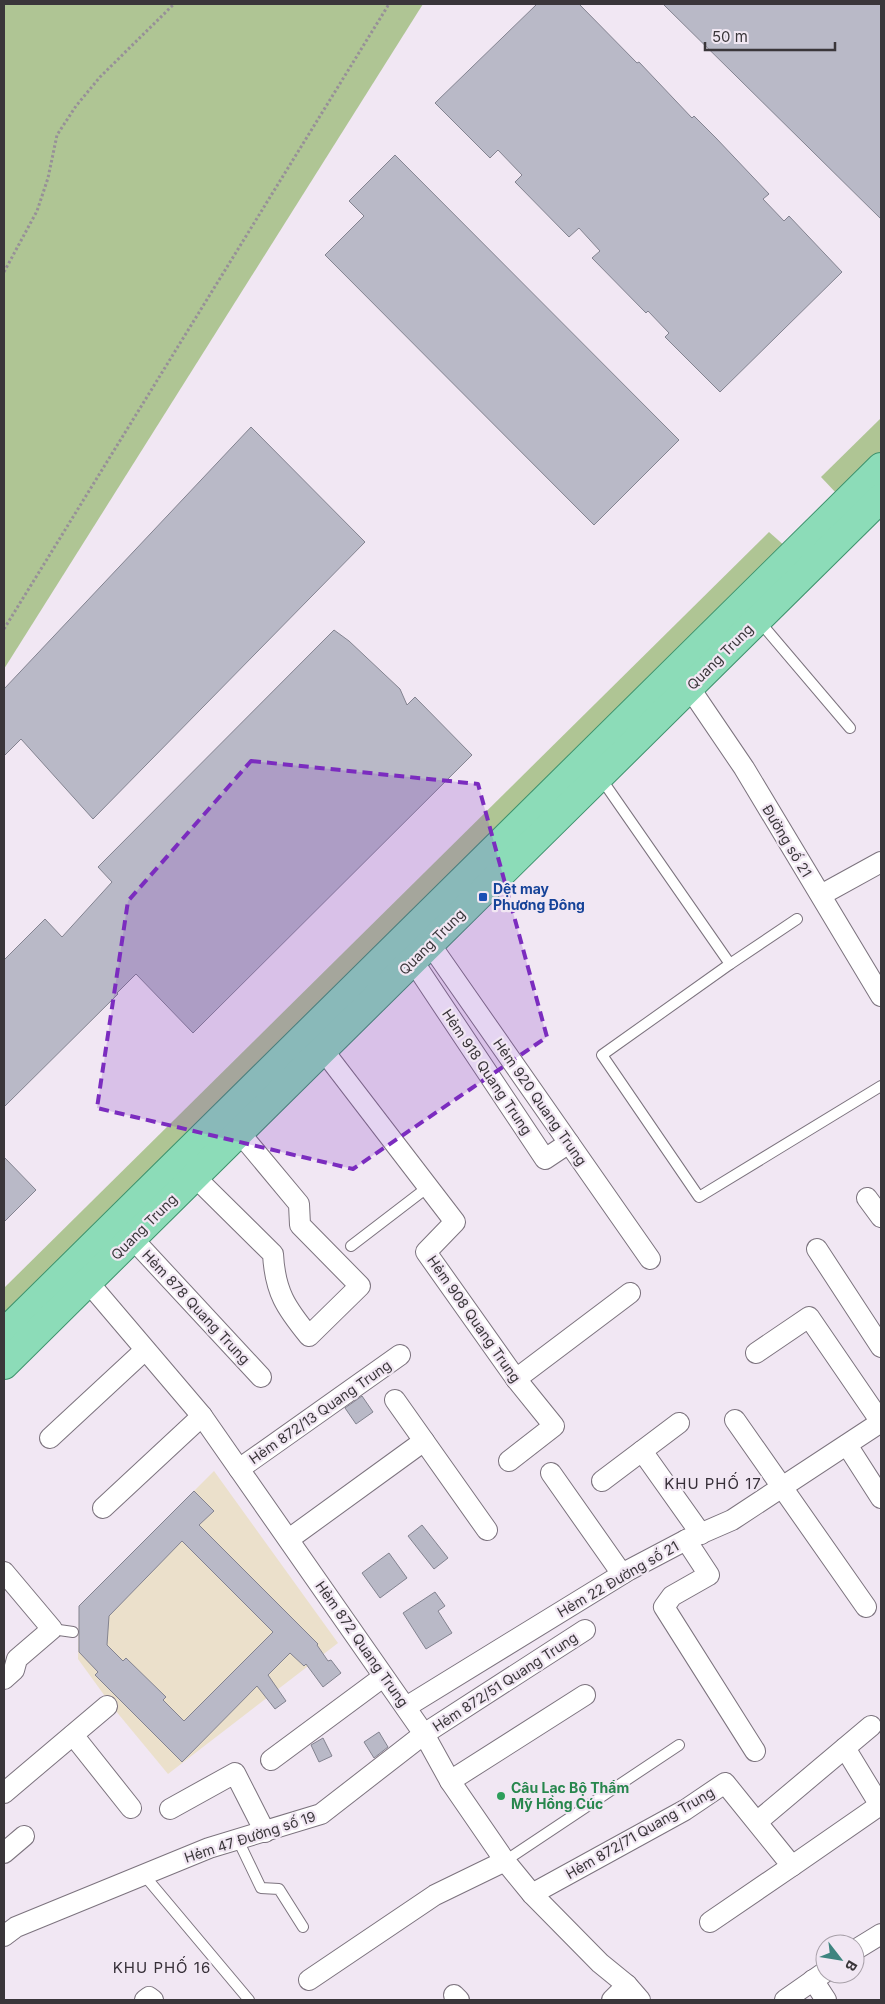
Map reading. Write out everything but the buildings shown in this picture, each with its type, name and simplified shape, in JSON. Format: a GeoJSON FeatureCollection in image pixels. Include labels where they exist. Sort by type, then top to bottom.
{"type":"FeatureCollection","features":[{"type":"Feature","properties":{"kind":"main road","name":"Quang Trung"},"geometry":{"type":"LineString","coordinates":[[4,1365],[600,776],[683,678],[758,620],[881,467]]}},
{"type":"Feature","properties":{"kind":"main road","name":"Quang Trung"},"geometry":{"type":"LineString","coordinates":[[4,1334],[683,678],[827,536],[881,498]]}},
{"type":"Feature","properties":{"kind":"street","name":"Đường số 21"},"geometry":{"type":"LineString","coordinates":[[683,678],[744,768],[820,896],[876,975],[881,996]]}},
{"type":"Feature","properties":{"kind":"street"},"geometry":{"type":"LineString","coordinates":[[820,896],[881,862]]}},
{"type":"Feature","properties":{"kind":"street","name":"Hẻm 918 Quang Trung"},"geometry":{"type":"LineString","coordinates":[[421,952],[545,1160],[569,1143]]}},
{"type":"Feature","properties":{"kind":"street","name":"Hẻm 920 Quang Trung"},"geometry":{"type":"LineString","coordinates":[[421,952],[569,1143],[650,1259]]}},
{"type":"Feature","properties":{"kind":"street","name":"Hẻm 908 Quang Trung"},"geometry":{"type":"LineString","coordinates":[[322,1050],[455,1222],[426,1252],[516,1379],[554,1426],[509,1461]]}},
{"type":"Feature","properties":{"kind":"street"},"geometry":{"type":"LineString","coordinates":[[195,1177],[273,1254],[274,1274],[287,1310],[309,1336],[360,1286],[300,1225],[299,1204],[239,1132]]}},
{"type":"Feature","properties":{"kind":"street"},"geometry":{"type":"LineString","coordinates":[[867,1198],[881,1216]]}},
{"type":"Feature","properties":{"kind":"street","name":"Hẻm 878 Quang Trung"},"geometry":{"type":"LineString","coordinates":[[132,1238],[261,1377]]}},
{"type":"Feature","properties":{"kind":"street"},"geometry":{"type":"LineString","coordinates":[[817,1250],[881,1347]]}},
{"type":"Feature","properties":{"kind":"street","name":"Hẻm 872 Quang Trung"},"geometry":{"type":"LineString","coordinates":[[88,1282],[202,1416],[383,1677],[406,1707],[424,1734],[450,1781],[505,1861],[532,1894],[600,1963],[633,1993]]}},
{"type":"Feature","properties":{"kind":"street"},"geometry":{"type":"LineString","coordinates":[[516,1379],[630,1294]]}},
{"type":"Feature","properties":{"kind":"street"},"geometry":{"type":"LineString","coordinates":[[756,1353],[809,1317],[881,1422]]}},
{"type":"Feature","properties":{"kind":"street"},"geometry":{"type":"LineString","coordinates":[[50,1438],[145,1350]]}},
{"type":"Feature","properties":{"kind":"street","name":"Hẻm 872/13 Quang Trung"},"geometry":{"type":"LineString","coordinates":[[239,1469],[400,1354]]}},
{"type":"Feature","properties":{"kind":"street"},"geometry":{"type":"LineString","coordinates":[[395,1400],[487,1530]]}},
{"type":"Feature","properties":{"kind":"street"},"geometry":{"type":"LineString","coordinates":[[103,1508],[202,1416]]}},
{"type":"Feature","properties":{"kind":"street"},"geometry":{"type":"LineString","coordinates":[[735,1420],[866,1607]]}},
{"type":"Feature","properties":{"kind":"street","name":"Hẻm 22 Đường số 21"},"geometry":{"type":"LineString","coordinates":[[406,1707],[622,1574],[732,1520],[881,1422]]}},
{"type":"Feature","properties":{"kind":"street"},"geometry":{"type":"LineString","coordinates":[[602,1481],[679,1423]]}},
{"type":"Feature","properties":{"kind":"street"},"geometry":{"type":"LineString","coordinates":[[289,1539],[424,1441]]}},
{"type":"Feature","properties":{"kind":"street"},"geometry":{"type":"LineString","coordinates":[[846,1445],[881,1498]]}},
{"type":"Feature","properties":{"kind":"street"},"geometry":{"type":"LineString","coordinates":[[642,1451],[694,1537],[709,1575],[672,1596],[664,1607],[755,1751]]}},
{"type":"Feature","properties":{"kind":"street"},"geometry":{"type":"LineString","coordinates":[[551,1473],[622,1574]]}},
{"type":"Feature","properties":{"kind":"street"},"geometry":{"type":"LineString","coordinates":[[4,1572],[52,1629],[17,1659],[14,1670],[4,1679]]}},
{"type":"Feature","properties":{"kind":"street","name":"Hẻm 872/51 Quang Trung"},"geometry":{"type":"LineString","coordinates":[[424,1734],[585,1630]]}},
{"type":"Feature","properties":{"kind":"street"},"geometry":{"type":"LineString","coordinates":[[271,1760],[383,1677]]}},
{"type":"Feature","properties":{"kind":"street"},"geometry":{"type":"LineString","coordinates":[[450,1781],[585,1694]]}},
{"type":"Feature","properties":{"kind":"street"},"geometry":{"type":"LineString","coordinates":[[4,1793],[107,1706]]}},
{"type":"Feature","properties":{"kind":"street"},"geometry":{"type":"LineString","coordinates":[[758,1821],[871,1726]]}},
{"type":"Feature","properties":{"kind":"street","name":"Hẻm 47 Đường số 19"},"geometry":{"type":"LineString","coordinates":[[4,1936],[16,1927],[209,1848],[321,1814],[424,1734]]}},
{"type":"Feature","properties":{"kind":"street"},"geometry":{"type":"LineString","coordinates":[[73,1736],[132,1808]]}},
{"type":"Feature","properties":{"kind":"street"},"geometry":{"type":"LineString","coordinates":[[710,1922],[881,1806],[845,1748]]}},
{"type":"Feature","properties":{"kind":"street"},"geometry":{"type":"LineString","coordinates":[[170,1809],[235,1773],[265,1832]]}},
{"type":"Feature","properties":{"kind":"street","name":"Hẻm 872/71 Quang Trung"},"geometry":{"type":"LineString","coordinates":[[532,1894],[685,1810],[725,1783],[758,1821],[792,1866]]}},
{"type":"Feature","properties":{"kind":"street"},"geometry":{"type":"LineString","coordinates":[[4,1853],[24,1836]]}},
{"type":"Feature","properties":{"kind":"street"},"geometry":{"type":"LineString","coordinates":[[309,1980],[435,1896],[505,1861]]}},
{"type":"Feature","properties":{"kind":"street"},"geometry":{"type":"LineString","coordinates":[[865,1944],[881,1934]]}},
{"type":"Feature","properties":{"kind":"street"},"geometry":{"type":"LineString","coordinates":[[785,2000],[815,1979]]}},
{"type":"Feature","properties":{"kind":"street"},"geometry":{"type":"LineString","coordinates":[[821,1984],[826,2000]]}},
{"type":"Feature","properties":{"kind":"street"},"geometry":{"type":"LineString","coordinates":[[612,2000],[633,1993]]}},
{"type":"Feature","properties":{"kind":"street"},"geometry":{"type":"LineString","coordinates":[[145,2000],[149,1997],[153,2000]]}},
{"type":"Feature","properties":{"kind":"lane"},"geometry":{"type":"LineString","coordinates":[[758,620],[850,728]]}},
{"type":"Feature","properties":{"kind":"lane"},"geometry":{"type":"LineString","coordinates":[[600,776],[730,964]]}},
{"type":"Feature","properties":{"kind":"lane"},"geometry":{"type":"LineString","coordinates":[[797,919],[602,1055],[699,1197],[881,1086]]}},
{"type":"Feature","properties":{"kind":"lane"},"geometry":{"type":"LineString","coordinates":[[351,1246],[428,1187]]}},
{"type":"Feature","properties":{"kind":"lane"},"geometry":{"type":"LineString","coordinates":[[52,1629],[73,1632]]}},
{"type":"Feature","properties":{"kind":"lane"},"geometry":{"type":"LineString","coordinates":[[505,1861],[679,1745]]}},
{"type":"Feature","properties":{"kind":"lane"},"geometry":{"type":"LineString","coordinates":[[238,1840],[261,1888],[279,1888],[303,1927]]}},
{"type":"Feature","properties":{"kind":"lane"},"geometry":{"type":"LineString","coordinates":[[144,1875],[249,2000]]}},
{"type":"Feature","properties":{"kind":"path"},"geometry":{"type":"LineString","coordinates":[[4,272],[36,211],[48,178],[57,134],[76,106],[100,77],[174,4]]}},
{"type":"Feature","properties":{"kind":"path"},"geometry":{"type":"LineString","coordinates":[[4,629],[389,4]]}},
{"type":"Feature","properties":{"kind":"highlighted area"},"geometry":{"type":"Polygon","coordinates":[[[251,761],[478,784],[547,1037],[353,1169],[97,1108],[128,901],[251,761]]]}},
{"type":"Feature","properties":{"kind":"shaded area"},"geometry":{"type":"Polygon","coordinates":[[[214,1471],[338,1643],[168,1774],[115,1710],[78,1659],[79,1606],[214,1471]]]}},
{"type":"Feature","properties":{"kind":"green space"},"geometry":{"type":"Polygon","coordinates":[[[4,4],[423,4],[4,669],[4,4]]]}},
{"type":"Feature","properties":{"kind":"green space"},"geometry":{"type":"Polygon","coordinates":[[[881,418],[881,452],[838,495],[821,477],[881,418]]]}},
{"type":"Feature","properties":{"kind":"green space"},"geometry":{"type":"Polygon","coordinates":[[[769,532],[786,547],[4,1320],[4,1288],[769,532]]]}},
{"type":"Feature","properties":{"kind":"place","name":"Dệt may Phương Đông"},"geometry":{"type":"Point","coordinates":[483,897]}},
{"type":"Feature","properties":{"kind":"place","name":"Câu Lạc Bộ Thẩm Mỹ Hồng Cúc"},"geometry":{"type":"Point","coordinates":[501,1796]}},
{"type":"Feature","properties":{"kind":"district","name":"KHU PHỐ 17"},"geometry":{"type":"Point","coordinates":[713,1484]}},
{"type":"Feature","properties":{"kind":"district","name":"KHU PHỐ 16"},"geometry":{"type":"Point","coordinates":[162,1968]}}]}
